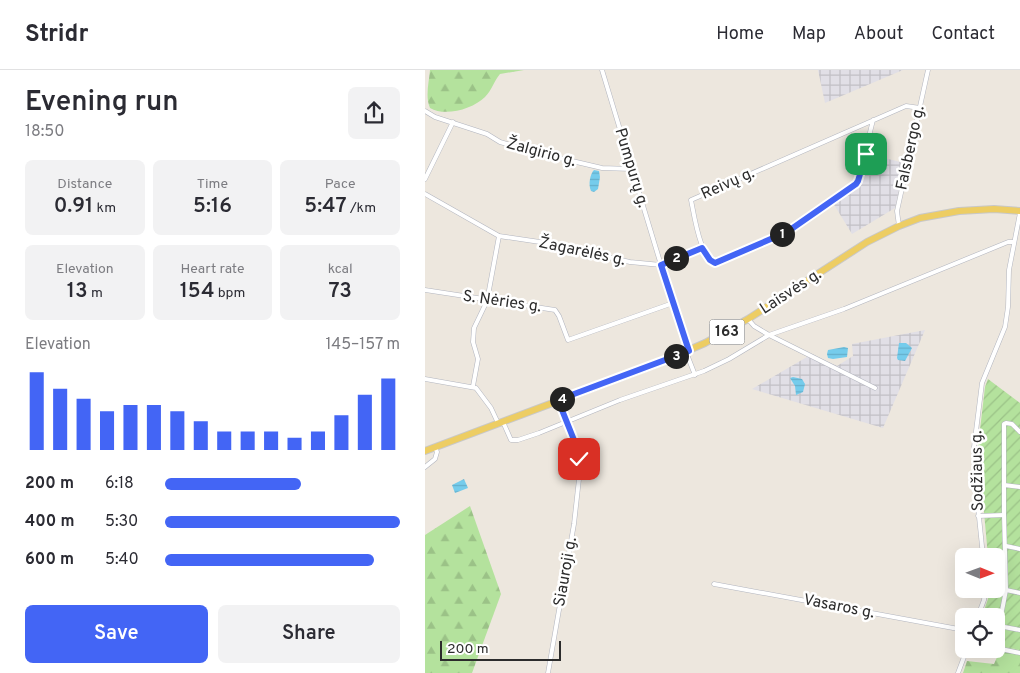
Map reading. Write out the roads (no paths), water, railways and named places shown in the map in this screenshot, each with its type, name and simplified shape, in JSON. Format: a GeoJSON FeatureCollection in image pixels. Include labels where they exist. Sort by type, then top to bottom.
{"type":"FeatureCollection","features":[{"type":"Feature","properties":{"kind":"main road","name":"Laisvės g."},"geometry":{"type":"LineString","coordinates":[[425,451],[687,351],[722,335],[850,252],[899,226],[921,218],[959,211],[994,209],[1020,212]]}},
{"type":"Feature","properties":{"kind":"street","name":"Pumpurų g."},"geometry":{"type":"LineString","coordinates":[[602,70],[661,265]]}},
{"type":"Feature","properties":{"kind":"street","name":"Falsbergo g."},"geometry":{"type":"LineString","coordinates":[[899,226],[897,211],[928,70]]}},
{"type":"Feature","properties":{"kind":"street","name":"Reivų g."},"geometry":{"type":"LineString","coordinates":[[702,248],[691,200],[906,106],[920,108]]}},
{"type":"Feature","properties":{"kind":"street","name":"Žalgirio g."},"geometry":{"type":"LineString","coordinates":[[425,112],[487,134],[500,142],[537,153],[602,168],[631,169]]}},
{"type":"Feature","properties":{"kind":"street"},"geometry":{"type":"LineString","coordinates":[[695,375],[661,265],[702,248],[712,262],[719,262],[787,232],[856,184],[866,154],[873,120]]}},
{"type":"Feature","properties":{"kind":"street"},"geometry":{"type":"LineString","coordinates":[[425,178],[453,122]]}},
{"type":"Feature","properties":{"kind":"street","name":"Žagarėlės g."},"geometry":{"type":"LineString","coordinates":[[425,194],[499,236],[540,242],[614,259],[661,265]]}},
{"type":"Feature","properties":{"kind":"street","name":"Sodžiaus g."},"geometry":{"type":"LineString","coordinates":[[982,548],[974,447],[977,414],[982,383],[1005,327],[1009,270],[1020,212]]}},
{"type":"Feature","properties":{"kind":"street"},"geometry":{"type":"LineString","coordinates":[[473,386],[478,359],[473,342],[474,328],[487,301],[499,236]]}},
{"type":"Feature","properties":{"kind":"street"},"geometry":{"type":"LineString","coordinates":[[425,379],[473,386],[481,392],[501,422],[509,439],[513,441],[539,433],[620,400],[695,375],[729,359],[769,335],[845,309],[1008,242],[1014,242]]}},
{"type":"Feature","properties":{"kind":"street","name":"S. Nėries g."},"geometry":{"type":"LineString","coordinates":[[425,290],[555,310],[568,340],[673,303]]}},
{"type":"Feature","properties":{"kind":"street"},"geometry":{"type":"LineString","coordinates":[[748,319],[754,326],[769,335],[875,388]]}},
{"type":"Feature","properties":{"kind":"street","name":"Siauroji g."},"geometry":{"type":"LineString","coordinates":[[548,673],[574,524],[580,470],[578,450],[558,400]]}},
{"type":"Feature","properties":{"kind":"street"},"geometry":{"type":"LineString","coordinates":[[1020,432],[1012,424],[1006,423],[1003,427],[1006,590],[999,626],[1020,630]]}},
{"type":"Feature","properties":{"kind":"street"},"geometry":{"type":"LineString","coordinates":[[425,467],[435,459],[437,452],[435,447]]}},
{"type":"Feature","properties":{"kind":"street"},"geometry":{"type":"LineString","coordinates":[[1004,485],[1020,486]]}},
{"type":"Feature","properties":{"kind":"street"},"geometry":{"type":"LineString","coordinates":[[979,516],[1004,515]]}},
{"type":"Feature","properties":{"kind":"street"},"geometry":{"type":"LineString","coordinates":[[1006,546],[1020,549]]}},
{"type":"Feature","properties":{"kind":"street","name":"Vasaros g."},"geometry":{"type":"LineString","coordinates":[[713,584],[955,628]]}},
{"type":"Feature","properties":{"kind":"street"},"geometry":{"type":"LineString","coordinates":[[1006,590],[1020,593]]}},
{"type":"Feature","properties":{"kind":"street"},"geometry":{"type":"LineString","coordinates":[[1005,650],[1020,653]]}},
{"type":"Feature","properties":{"kind":"street"},"geometry":{"type":"LineString","coordinates":[[958,673],[964,658]]}},
{"type":"Feature","properties":{"kind":"water"},"geometry":{"type":"Polygon","coordinates":[[[594,170],[599,171],[600,177],[598,189],[594,192],[590,189],[590,183],[591,174],[594,170]]]}},
{"type":"Feature","properties":{"kind":"water"},"geometry":{"type":"Polygon","coordinates":[[[899,343],[906,343],[912,348],[905,361],[898,360],[897,358],[899,343]]]}},
{"type":"Feature","properties":{"kind":"water"},"geometry":{"type":"Polygon","coordinates":[[[848,348],[847,357],[828,358],[828,350],[848,348]]]}},
{"type":"Feature","properties":{"kind":"water"},"geometry":{"type":"Polygon","coordinates":[[[790,378],[802,379],[805,384],[803,392],[796,395],[795,386],[790,378]]]}},
{"type":"Feature","properties":{"kind":"water"},"geometry":{"type":"Polygon","coordinates":[[[464,479],[468,488],[455,493],[452,485],[464,479]]]}}]}
